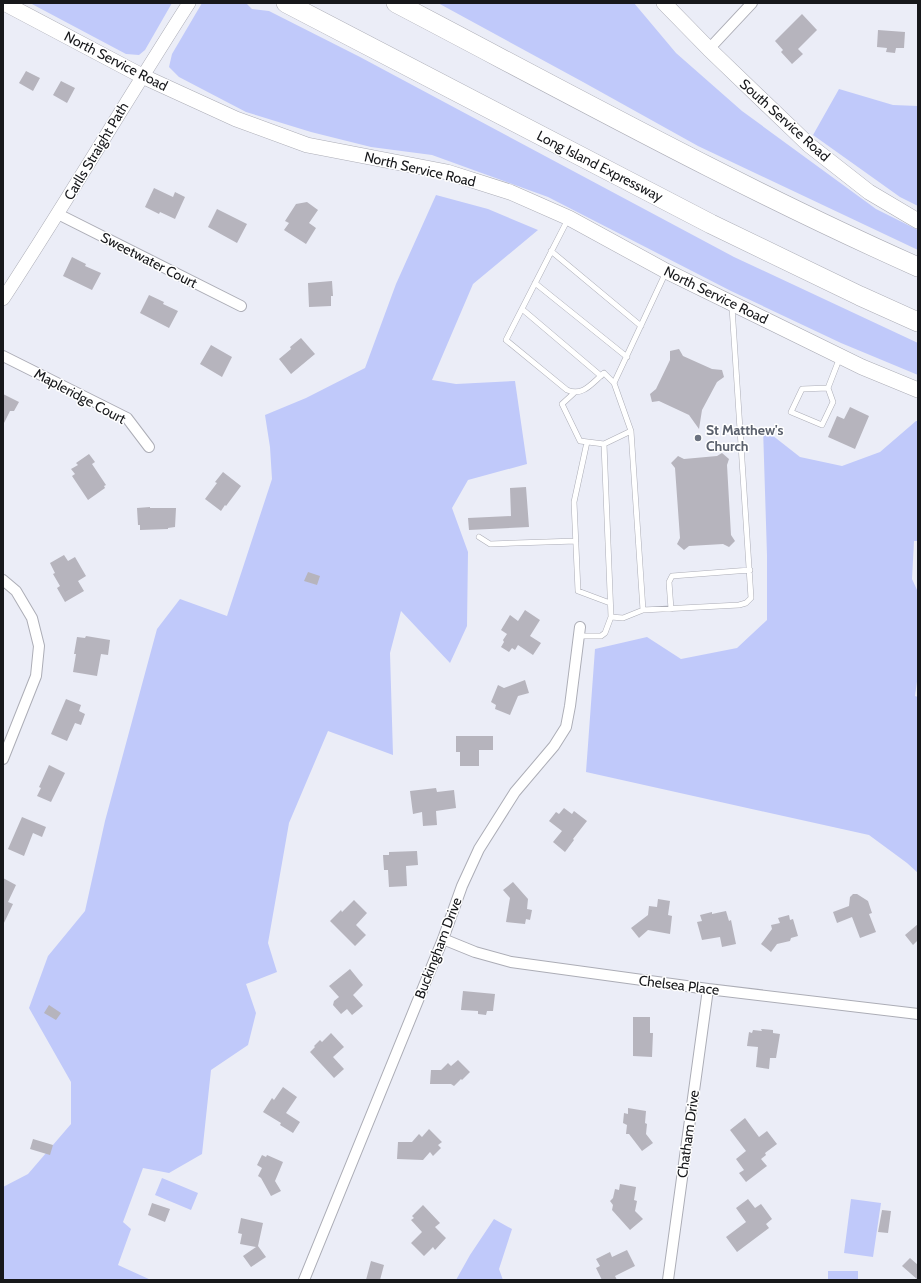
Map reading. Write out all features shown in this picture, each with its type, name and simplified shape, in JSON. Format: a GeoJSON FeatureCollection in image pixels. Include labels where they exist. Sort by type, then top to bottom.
{"type":"FeatureCollection","features":[{"type":"Feature","properties":{"kind":"highway","name":"Long Island Expressway"},"geometry":{"type":"LineString","coordinates":[[286,3],[711,224],[860,296],[918,322]]}},
{"type":"Feature","properties":{"kind":"highway"},"geometry":{"type":"LineString","coordinates":[[396,3],[733,179],[918,267]]}},
{"type":"Feature","properties":{"kind":"main road","name":"North Service Road"},"geometry":{"type":"LineString","coordinates":[[4,3],[142,76],[236,119],[307,145],[447,172],[510,192],[569,218],[666,271],[862,367],[918,390]]}},
{"type":"Feature","properties":{"kind":"main road","name":"South Service Road"},"geometry":{"type":"LineString","coordinates":[[664,3],[709,50],[809,145],[869,192],[918,221]]}},
{"type":"Feature","properties":{"kind":"street","name":"Carlls Straight Path"},"geometry":{"type":"LineString","coordinates":[[3,298],[58,214],[142,76],[189,3]]}},
{"type":"Feature","properties":{"kind":"street"},"geometry":{"type":"LineString","coordinates":[[709,50],[752,3]]}},
{"type":"Feature","properties":{"kind":"street","name":"Sweetwater Court"},"geometry":{"type":"LineString","coordinates":[[58,214],[241,306]]}},
{"type":"Feature","properties":{"kind":"street","name":"Mapleridge Court"},"geometry":{"type":"LineString","coordinates":[[3,356],[127,418],[149,447]]}},
{"type":"Feature","properties":{"kind":"street"},"geometry":{"type":"LineString","coordinates":[[3,580],[16,591],[32,618],[39,646],[36,676],[3,759]]}},
{"type":"Feature","properties":{"kind":"street","name":"Buckingham Drive"},"geometry":{"type":"LineString","coordinates":[[304,1280],[443,940],[462,886],[479,849],[515,792],[554,746],[566,727],[580,631]]}},
{"type":"Feature","properties":{"kind":"street","name":"Chelsea Place"},"geometry":{"type":"LineString","coordinates":[[443,940],[475,952],[512,962],[708,989],[918,1014]]}},
{"type":"Feature","properties":{"kind":"street","name":"Chatham Drive"},"geometry":{"type":"LineString","coordinates":[[668,1280],[708,989]]}},
{"type":"Feature","properties":{"kind":"lane"},"geometry":{"type":"LineString","coordinates":[[569,218],[506,340],[567,390],[574,393],[580,392],[604,373],[614,384],[631,431],[642,610]]}},
{"type":"Feature","properties":{"kind":"lane"},"geometry":{"type":"LineString","coordinates":[[551,251],[641,326]]}},
{"type":"Feature","properties":{"kind":"lane"},"geometry":{"type":"LineString","coordinates":[[614,384],[666,271]]}},
{"type":"Feature","properties":{"kind":"lane"},"geometry":{"type":"LineString","coordinates":[[535,283],[626,357]]}},
{"type":"Feature","properties":{"kind":"lane"},"geometry":{"type":"LineString","coordinates":[[611,617],[623,618],[642,610],[739,605],[746,603],[751,598],[732,303]]}},
{"type":"Feature","properties":{"kind":"lane"},"geometry":{"type":"LineString","coordinates":[[522,309],[601,376]]}},
{"type":"Feature","properties":{"kind":"lane"},"geometry":{"type":"LineString","coordinates":[[828,388],[802,389],[791,412],[822,425],[834,402],[828,388],[840,356]]}},
{"type":"Feature","properties":{"kind":"lane"},"geometry":{"type":"LineString","coordinates":[[574,393],[562,404],[580,441],[604,444],[631,431]]}},
{"type":"Feature","properties":{"kind":"lane"},"geometry":{"type":"LineString","coordinates":[[587,442],[574,502],[578,591],[610,604]]}},
{"type":"Feature","properties":{"kind":"lane"},"geometry":{"type":"LineString","coordinates":[[580,631],[601,636],[605,633],[611,617],[604,444]]}},
{"type":"Feature","properties":{"kind":"lane"},"geometry":{"type":"LineString","coordinates":[[479,537],[490,544],[576,541]]}},
{"type":"Feature","properties":{"kind":"lane"},"geometry":{"type":"LineString","coordinates":[[671,609],[669,582],[672,576],[750,570]]}},
{"type":"Feature","properties":{"kind":"shaded area"},"geometry":{"type":"Polygon","coordinates":[[[30,3],[172,3],[145,50],[139,55],[126,54],[30,3]]]}},
{"type":"Feature","properties":{"kind":"shaded area"},"geometry":{"type":"Polygon","coordinates":[[[202,3],[246,3],[252,9],[269,11],[360,57],[734,257],[918,343],[918,375],[841,343],[731,291],[548,197],[432,155],[371,147],[311,132],[246,112],[179,77],[169,67],[172,54],[202,3]]]}},
{"type":"Feature","properties":{"kind":"shaded area"},"geometry":{"type":"Polygon","coordinates":[[[438,3],[634,3],[676,53],[742,111],[876,209],[918,230],[918,250],[698,146],[438,3]]]}},
{"type":"Feature","properties":{"kind":"shaded area"},"geometry":{"type":"Polygon","coordinates":[[[839,89],[893,105],[918,106],[918,206],[900,197],[813,135],[839,89]]]}},
{"type":"Feature","properties":{"kind":"shaded area"},"geometry":{"type":"Polygon","coordinates":[[[436,195],[488,209],[538,230],[473,284],[432,380],[456,384],[515,381],[527,464],[468,480],[452,508],[468,552],[467,626],[450,663],[401,611],[390,653],[393,755],[328,731],[289,823],[268,943],[277,972],[246,984],[256,1013],[248,1045],[211,1070],[202,1154],[169,1173],[143,1168],[123,1222],[131,1229],[118,1265],[151,1280],[3,1280],[3,1187],[28,1174],[71,1124],[71,1082],[29,1008],[48,956],[85,911],[105,821],[157,629],[180,599],[227,616],[272,479],[270,447],[265,415],[306,398],[365,368],[396,284],[436,195]]]}},
{"type":"Feature","properties":{"kind":"shaded area"},"geometry":{"type":"Polygon","coordinates":[[[916,421],[918,421],[918,541],[914,541],[912,579],[918,592],[918,674],[915,696],[918,697],[918,873],[869,835],[586,772],[595,649],[647,637],[681,659],[737,648],[767,620],[767,555],[763,428],[800,457],[842,466],[880,452],[916,421]]]}},
{"type":"Feature","properties":{"kind":"shaded area"},"geometry":{"type":"Polygon","coordinates":[[[162,1178],[198,1193],[191,1210],[155,1195],[162,1178]]]}},
{"type":"Feature","properties":{"kind":"shaded area"},"geometry":{"type":"Polygon","coordinates":[[[851,1199],[881,1203],[873,1257],[844,1253],[851,1199]]]}},
{"type":"Feature","properties":{"kind":"shaded area"},"geometry":{"type":"Polygon","coordinates":[[[494,1219],[512,1229],[499,1269],[503,1280],[456,1280],[470,1255],[494,1219]]]}},
{"type":"Feature","properties":{"kind":"shaded area"},"geometry":{"type":"Polygon","coordinates":[[[828,1271],[858,1271],[858,1280],[828,1280],[828,1271]]]}},
{"type":"Feature","properties":{"kind":"building"},"geometry":{"type":"Polygon","coordinates":[[[802,14],[817,30],[798,49],[803,54],[792,64],[781,52],[783,50],[775,41],[802,14]]]}},
{"type":"Feature","properties":{"kind":"building"},"geometry":{"type":"Polygon","coordinates":[[[878,30],[905,32],[904,48],[896,48],[895,53],[886,52],[887,48],[877,47],[878,30]]]}},
{"type":"Feature","properties":{"kind":"building"},"geometry":{"type":"Polygon","coordinates":[[[26,71],[40,78],[33,91],[19,83],[26,71]]]}},
{"type":"Feature","properties":{"kind":"building"},"geometry":{"type":"Polygon","coordinates":[[[61,81],[75,88],[67,103],[53,95],[61,81]]]}},
{"type":"Feature","properties":{"kind":"building"},"geometry":{"type":"Polygon","coordinates":[[[154,188],[173,197],[175,192],[185,197],[175,219],[160,212],[159,214],[145,207],[154,188]]]}},
{"type":"Feature","properties":{"kind":"building"},"geometry":{"type":"Polygon","coordinates":[[[307,202],[318,210],[309,223],[316,228],[306,244],[284,230],[289,223],[285,221],[296,204],[307,202]]]}},
{"type":"Feature","properties":{"kind":"building"},"geometry":{"type":"Polygon","coordinates":[[[217,209],[247,224],[237,243],[208,227],[217,209]]]}},
{"type":"Feature","properties":{"kind":"building"},"geometry":{"type":"Polygon","coordinates":[[[72,257],[86,264],[85,266],[101,273],[92,290],[63,276],[72,257]]]}},
{"type":"Feature","properties":{"kind":"building"},"geometry":{"type":"Polygon","coordinates":[[[332,281],[333,296],[331,296],[331,306],[309,307],[308,283],[332,281]]]}},
{"type":"Feature","properties":{"kind":"building"},"geometry":{"type":"Polygon","coordinates":[[[149,295],[178,311],[169,328],[140,313],[149,295]]]}},
{"type":"Feature","properties":{"kind":"building"},"geometry":{"type":"Polygon","coordinates":[[[301,338],[315,354],[291,374],[279,359],[301,338]]]}},
{"type":"Feature","properties":{"kind":"building"},"geometry":{"type":"Polygon","coordinates":[[[211,345],[232,357],[222,377],[200,364],[211,345]]]}},
{"type":"Feature","properties":{"kind":"building"},"geometry":{"type":"Polygon","coordinates":[[[679,349],[683,356],[712,369],[722,370],[724,377],[717,382],[702,410],[699,429],[689,415],[659,401],[652,402],[650,394],[656,389],[670,360],[670,351],[679,349]]]}},
{"type":"Feature","properties":{"kind":"building"},"geometry":{"type":"Polygon","coordinates":[[[3,394],[19,402],[14,411],[10,411],[3,425],[3,394]]]}},
{"type":"Feature","properties":{"kind":"building"},"geometry":{"type":"Polygon","coordinates":[[[850,407],[869,416],[855,449],[828,437],[837,416],[844,419],[850,407]]]}},
{"type":"Feature","properties":{"kind":"building","name":"St Matthew's Church"},"geometry":{"type":"Polygon","coordinates":[[[722,453],[729,459],[727,465],[731,535],[735,541],[729,547],[723,544],[689,546],[684,550],[677,544],[680,538],[675,468],[671,463],[678,456],[684,459],[717,456],[722,453]]]}},
{"type":"Feature","properties":{"kind":"building"},"geometry":{"type":"Polygon","coordinates":[[[89,454],[95,462],[92,464],[106,485],[104,486],[105,488],[88,500],[72,476],[75,474],[71,469],[78,465],[76,463],[89,454]]]}},
{"type":"Feature","properties":{"kind":"building"},"geometry":{"type":"Polygon","coordinates":[[[223,472],[241,486],[221,511],[205,499],[223,472]]]}},
{"type":"Feature","properties":{"kind":"building"},"geometry":{"type":"Polygon","coordinates":[[[526,487],[529,527],[469,530],[468,518],[511,516],[510,488],[526,487]]]}},
{"type":"Feature","properties":{"kind":"building"},"geometry":{"type":"Polygon","coordinates":[[[137,508],[176,508],[175,527],[168,529],[140,530],[140,525],[138,525],[137,508]]]}},
{"type":"Feature","properties":{"kind":"building"},"geometry":{"type":"Polygon","coordinates":[[[64,555],[68,561],[75,557],[86,576],[78,581],[84,591],[65,602],[57,588],[60,586],[53,574],[55,573],[50,563],[64,555]]]}},
{"type":"Feature","properties":{"kind":"building"},"geometry":{"type":"Polygon","coordinates":[[[308,572],[320,576],[317,585],[304,581],[308,572]]]}},
{"type":"Feature","properties":{"kind":"building"},"geometry":{"type":"Polygon","coordinates":[[[525,610],[540,620],[530,636],[541,643],[533,655],[518,645],[515,650],[512,648],[509,652],[501,647],[507,634],[501,630],[510,615],[518,621],[525,610]]]}},
{"type":"Feature","properties":{"kind":"building"},"geometry":{"type":"Polygon","coordinates":[[[86,636],[110,640],[108,655],[101,654],[97,676],[73,672],[77,637],[85,638],[86,636]]]}},
{"type":"Feature","properties":{"kind":"building"},"geometry":{"type":"Polygon","coordinates":[[[525,680],[529,693],[518,696],[510,715],[495,709],[496,705],[491,702],[498,685],[504,688],[525,680]]]}},
{"type":"Feature","properties":{"kind":"building"},"geometry":{"type":"Polygon","coordinates":[[[66,699],[81,705],[79,711],[85,714],[81,725],[75,723],[67,741],[51,734],[66,699]]]}},
{"type":"Feature","properties":{"kind":"building"},"geometry":{"type":"Polygon","coordinates":[[[456,736],[493,736],[493,750],[479,750],[479,766],[460,766],[460,752],[456,752],[456,736]]]}},
{"type":"Feature","properties":{"kind":"building"},"geometry":{"type":"Polygon","coordinates":[[[49,765],[65,773],[51,802],[37,796],[41,788],[39,787],[49,765]]]}},
{"type":"Feature","properties":{"kind":"building"},"geometry":{"type":"Polygon","coordinates":[[[436,788],[437,792],[454,790],[456,808],[436,811],[437,825],[423,826],[422,812],[413,814],[410,791],[436,788]]]}},
{"type":"Feature","properties":{"kind":"building"},"geometry":{"type":"Polygon","coordinates":[[[564,808],[572,814],[574,811],[587,821],[565,852],[553,842],[562,831],[549,821],[556,812],[559,814],[564,808]]]}},
{"type":"Feature","properties":{"kind":"building"},"geometry":{"type":"Polygon","coordinates":[[[22,817],[46,827],[42,837],[33,833],[24,856],[8,849],[22,817]]]}},
{"type":"Feature","properties":{"kind":"building"},"geometry":{"type":"Polygon","coordinates":[[[417,851],[418,865],[406,866],[407,886],[389,887],[388,870],[384,870],[383,855],[389,855],[389,852],[417,851]]]}},
{"type":"Feature","properties":{"kind":"building"},"geometry":{"type":"Polygon","coordinates":[[[3,878],[16,885],[8,902],[13,904],[3,925],[3,878]]]}},
{"type":"Feature","properties":{"kind":"building"},"geometry":{"type":"Polygon","coordinates":[[[513,882],[528,899],[527,909],[532,910],[530,920],[526,919],[525,924],[506,922],[510,898],[503,890],[513,882]]]}},
{"type":"Feature","properties":{"kind":"building"},"geometry":{"type":"Polygon","coordinates":[[[853,894],[857,894],[868,901],[872,913],[869,914],[876,932],[860,938],[852,917],[837,923],[833,912],[849,906],[850,897],[853,894]]]}},
{"type":"Feature","properties":{"kind":"building"},"geometry":{"type":"Polygon","coordinates":[[[658,899],[670,901],[668,915],[672,916],[670,934],[648,930],[639,938],[631,928],[648,915],[649,906],[657,907],[658,899]]]}},
{"type":"Feature","properties":{"kind":"building"},"geometry":{"type":"Polygon","coordinates":[[[354,900],[367,913],[356,925],[366,935],[355,946],[330,921],[354,900]]]}},
{"type":"Feature","properties":{"kind":"building"},"geometry":{"type":"Polygon","coordinates":[[[726,911],[729,921],[731,920],[736,944],[722,947],[720,937],[702,940],[697,922],[702,921],[700,915],[726,911]]]}},
{"type":"Feature","properties":{"kind":"building"},"geometry":{"type":"Polygon","coordinates":[[[789,915],[790,920],[793,919],[798,936],[791,938],[790,941],[777,944],[771,952],[761,944],[772,929],[771,925],[780,923],[778,918],[789,915]]]}},
{"type":"Feature","properties":{"kind":"building"},"geometry":{"type":"Polygon","coordinates":[[[918,924],[918,940],[913,945],[905,935],[918,924]]]}},
{"type":"Feature","properties":{"kind":"building"},"geometry":{"type":"Polygon","coordinates":[[[350,969],[363,985],[353,995],[363,1006],[352,1015],[347,1009],[341,1014],[333,1005],[334,1001],[339,997],[329,986],[350,969]]]}},
{"type":"Feature","properties":{"kind":"building"},"geometry":{"type":"Polygon","coordinates":[[[463,991],[495,994],[493,1011],[487,1011],[486,1015],[478,1014],[478,1011],[461,1010],[463,991]]]}},
{"type":"Feature","properties":{"kind":"building"},"geometry":{"type":"Polygon","coordinates":[[[49,1005],[61,1013],[56,1020],[44,1013],[49,1005]]]}},
{"type":"Feature","properties":{"kind":"building"},"geometry":{"type":"Polygon","coordinates":[[[633,1017],[650,1017],[650,1033],[653,1033],[652,1057],[633,1056],[633,1017]]]}},
{"type":"Feature","properties":{"kind":"building"},"geometry":{"type":"Polygon","coordinates":[[[761,1029],[773,1030],[773,1033],[780,1034],[776,1058],[770,1058],[769,1069],[756,1067],[758,1047],[747,1046],[749,1032],[752,1033],[753,1030],[762,1031],[761,1029]]]}},
{"type":"Feature","properties":{"kind":"building"},"geometry":{"type":"Polygon","coordinates":[[[331,1033],[344,1047],[333,1057],[344,1069],[334,1078],[310,1052],[320,1040],[322,1042],[331,1033]]]}},
{"type":"Feature","properties":{"kind":"building"},"geometry":{"type":"Polygon","coordinates":[[[458,1060],[470,1072],[462,1080],[461,1079],[454,1086],[451,1084],[430,1084],[431,1070],[441,1070],[448,1063],[451,1066],[458,1060]]]}},
{"type":"Feature","properties":{"kind":"building"},"geometry":{"type":"Polygon","coordinates":[[[283,1087],[297,1097],[286,1113],[300,1122],[293,1133],[280,1125],[281,1123],[263,1112],[272,1098],[274,1100],[283,1087]]]}},
{"type":"Feature","properties":{"kind":"building"},"geometry":{"type":"Polygon","coordinates":[[[628,1108],[646,1111],[646,1134],[653,1143],[642,1151],[629,1134],[626,1134],[627,1125],[623,1123],[624,1113],[628,1114],[628,1108]]]}},
{"type":"Feature","properties":{"kind":"building"},"geometry":{"type":"Polygon","coordinates":[[[745,1118],[759,1137],[767,1131],[777,1144],[765,1153],[766,1155],[761,1159],[767,1166],[746,1182],[739,1173],[744,1170],[736,1159],[746,1151],[730,1130],[745,1118]]]}},
{"type":"Feature","properties":{"kind":"building"},"geometry":{"type":"Polygon","coordinates":[[[429,1129],[442,1142],[438,1145],[441,1148],[433,1156],[430,1152],[423,1160],[397,1159],[398,1142],[412,1142],[419,1134],[422,1137],[429,1129]]]}},
{"type":"Feature","properties":{"kind":"building"},"geometry":{"type":"Polygon","coordinates":[[[33,1139],[53,1145],[50,1155],[30,1149],[33,1139]]]}},
{"type":"Feature","properties":{"kind":"building"},"geometry":{"type":"Polygon","coordinates":[[[262,1155],[266,1157],[267,1155],[283,1162],[275,1181],[281,1191],[271,1196],[261,1178],[258,1176],[262,1168],[257,1165],[262,1155]]]}},
{"type":"Feature","properties":{"kind":"building"},"geometry":{"type":"Polygon","coordinates":[[[620,1184],[636,1187],[634,1200],[637,1201],[635,1211],[643,1219],[630,1230],[612,1210],[613,1205],[610,1201],[613,1198],[615,1189],[619,1190],[620,1184]]]}},
{"type":"Feature","properties":{"kind":"building"},"geometry":{"type":"Polygon","coordinates":[[[748,1199],[755,1208],[761,1204],[772,1219],[766,1224],[769,1228],[737,1252],[726,1237],[746,1222],[736,1208],[748,1199]]]}},
{"type":"Feature","properties":{"kind":"building"},"geometry":{"type":"Polygon","coordinates":[[[152,1203],[170,1209],[165,1222],[148,1215],[152,1203]]]}},
{"type":"Feature","properties":{"kind":"building"},"geometry":{"type":"Polygon","coordinates":[[[423,1205],[440,1223],[435,1227],[446,1238],[435,1250],[433,1247],[424,1256],[411,1243],[422,1232],[411,1220],[414,1218],[412,1216],[423,1205]]]}},
{"type":"Feature","properties":{"kind":"building"},"geometry":{"type":"Polygon","coordinates":[[[882,1210],[891,1211],[888,1233],[878,1232],[882,1210]]]}},
{"type":"Feature","properties":{"kind":"building"},"geometry":{"type":"Polygon","coordinates":[[[241,1218],[263,1223],[258,1246],[266,1257],[251,1267],[243,1256],[256,1247],[240,1244],[242,1234],[238,1233],[241,1218]]]}},
{"type":"Feature","properties":{"kind":"building"},"geometry":{"type":"Polygon","coordinates":[[[627,1250],[635,1266],[615,1276],[617,1280],[602,1280],[596,1268],[600,1266],[596,1259],[610,1252],[612,1257],[627,1250]]]}},
{"type":"Feature","properties":{"kind":"building"},"geometry":{"type":"Polygon","coordinates":[[[910,1258],[918,1265],[918,1280],[902,1266],[910,1258]]]}},
{"type":"Feature","properties":{"kind":"building"},"geometry":{"type":"Polygon","coordinates":[[[371,1261],[384,1265],[380,1280],[366,1280],[371,1261]]]}},
{"type":"Feature","properties":{"kind":"place","name":"St Matthew's Church"},"geometry":{"type":"Point","coordinates":[698,438]}}]}
